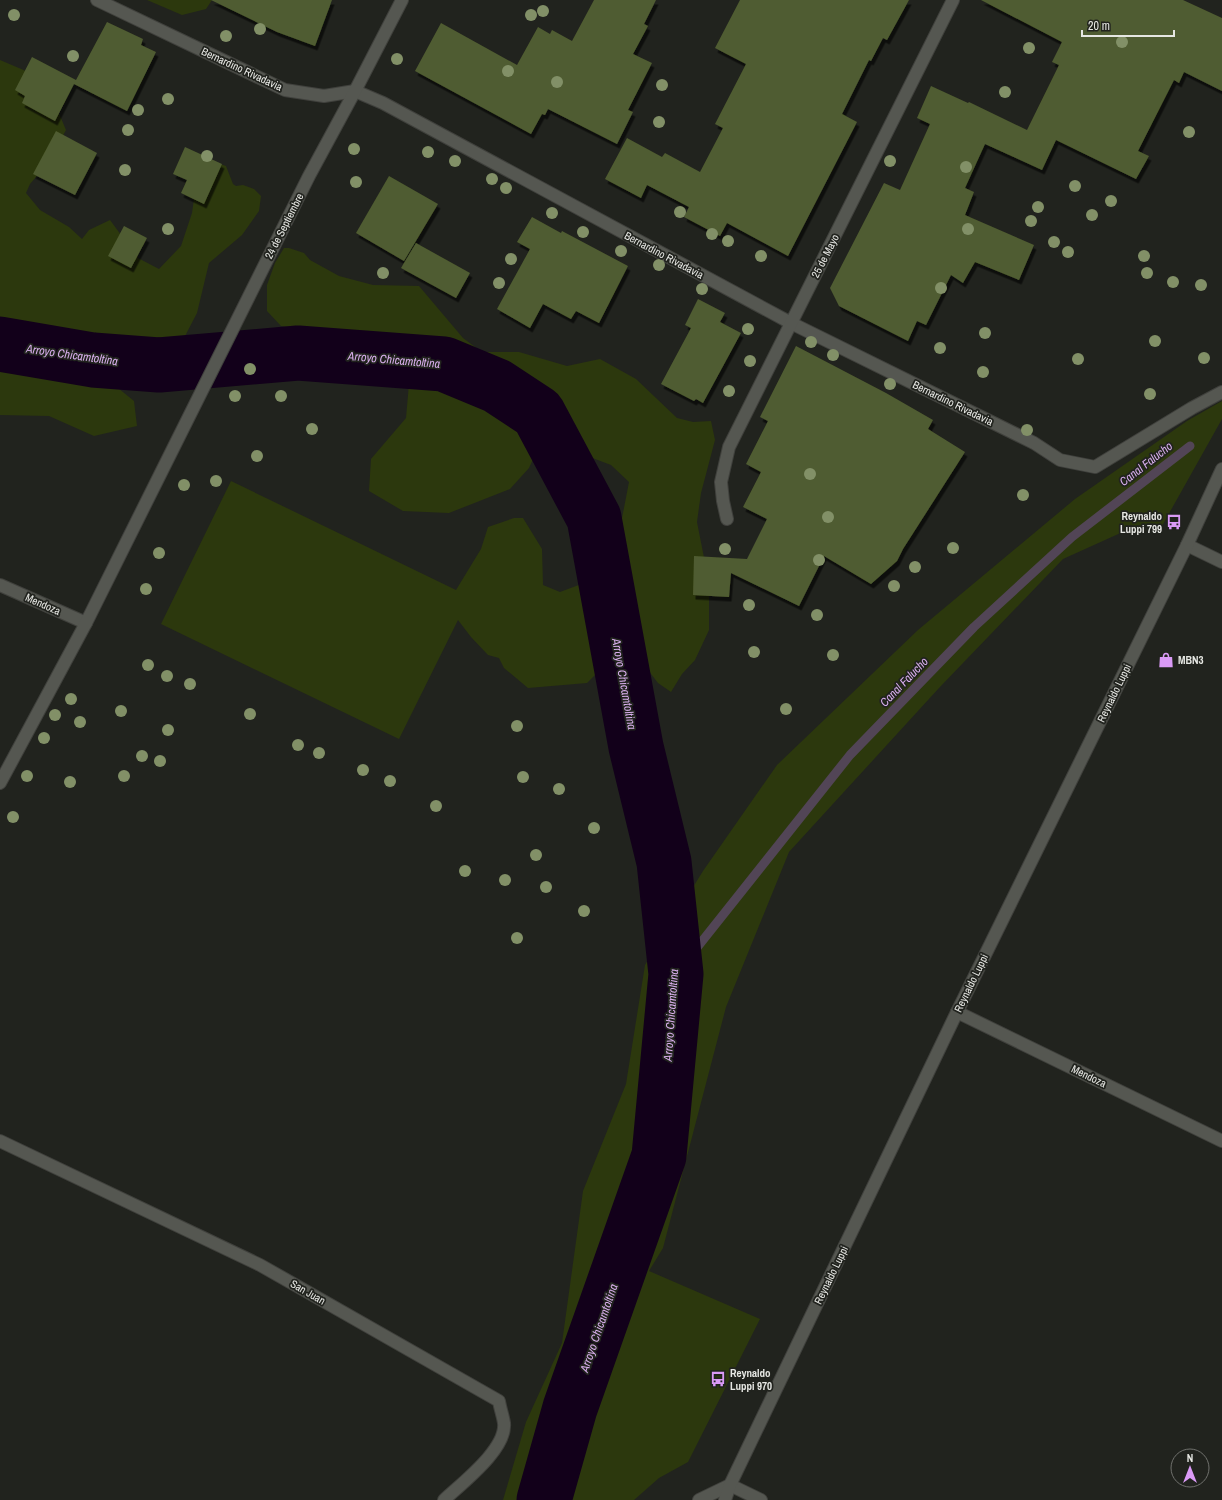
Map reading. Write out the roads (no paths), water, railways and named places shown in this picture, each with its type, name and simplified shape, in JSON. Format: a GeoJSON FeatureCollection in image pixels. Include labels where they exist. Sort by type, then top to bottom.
{"type":"FeatureCollection","features":[{"type":"Feature","properties":{"kind":"street","name":"Bernardino Rivadavia"},"geometry":{"type":"LineString","coordinates":[[97,0],[285,90],[324,96],[355,91],[390,107],[791,323],[1034,443],[1060,460],[1096,467],[1192,408],[1222,392]]}},
{"type":"Feature","properties":{"kind":"street","name":"24 de Septiembre"},"geometry":{"type":"LineString","coordinates":[[0,783],[86,623],[309,176],[402,0]]}},
{"type":"Feature","properties":{"kind":"street","name":"25 de Mayo"},"geometry":{"type":"LineString","coordinates":[[728,519],[723,501],[721,482],[729,447],[953,0]]}},
{"type":"Feature","properties":{"kind":"street","name":"Reynaldo Luppi"},"geometry":{"type":"LineString","coordinates":[[724,1500],[957,1012],[1187,545],[1222,469]]}},
{"type":"Feature","properties":{"kind":"street"},"geometry":{"type":"LineString","coordinates":[[1187,545],[1222,562]]}},
{"type":"Feature","properties":{"kind":"street","name":"Mendoza"},"geometry":{"type":"LineString","coordinates":[[0,585],[86,623]]}},
{"type":"Feature","properties":{"kind":"street","name":"Mendoza"},"geometry":{"type":"LineString","coordinates":[[957,1012],[1222,1141]]}},
{"type":"Feature","properties":{"kind":"street","name":"San Juan"},"geometry":{"type":"LineString","coordinates":[[0,1141],[260,1265],[498,1401],[504,1424],[502,1438],[488,1458],[444,1500]]}},
{"type":"Feature","properties":{"kind":"street"},"geometry":{"type":"LineString","coordinates":[[699,1500],[730,1485],[761,1500]]}},
{"type":"Feature","properties":{"kind":"waterway","name":"Arroyo Chicamtoltina"},"geometry":{"type":"LineString","coordinates":[[0,344],[93,360],[159,365],[298,353],[444,364],[497,386],[538,413],[594,518],[636,747],[664,862],[676,974],[659,1156],[570,1408],[544,1500]]}},
{"type":"Feature","properties":{"kind":"waterway","name":"Canal Falucho"},"geometry":{"type":"LineString","coordinates":[[676,974],[850,755],[974,627],[1072,537],[1190,446]]}},
{"type":"Feature","properties":{"kind":"place","name":"Reynaldo Luppi 799"},"geometry":{"type":"Point","coordinates":[1174,522]}},
{"type":"Feature","properties":{"kind":"place","name":"MBN3"},"geometry":{"type":"Point","coordinates":[1166,660]}},
{"type":"Feature","properties":{"kind":"place","name":"Reynaldo Luppi 970"},"geometry":{"type":"Point","coordinates":[718,1379]}}]}
